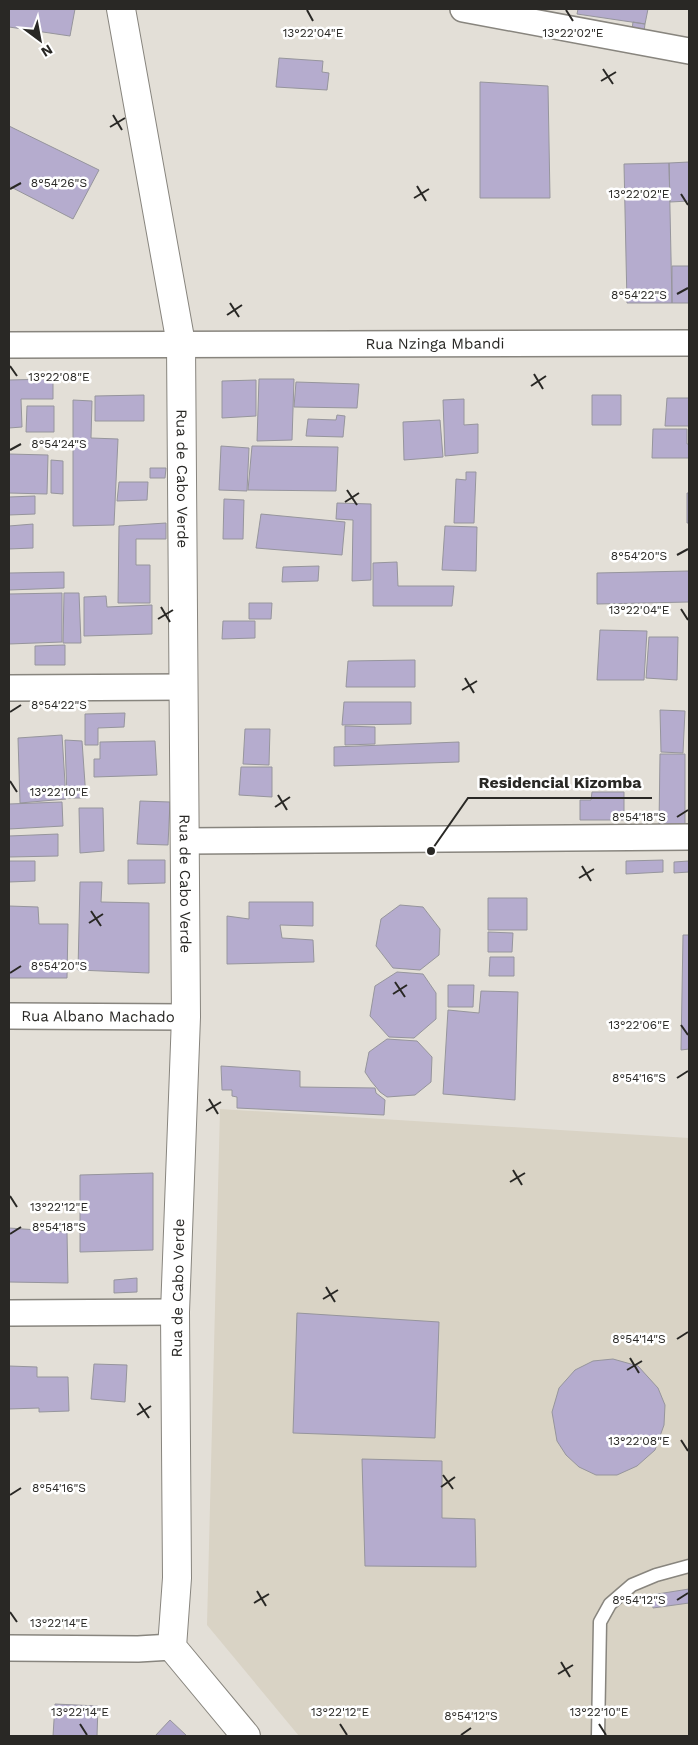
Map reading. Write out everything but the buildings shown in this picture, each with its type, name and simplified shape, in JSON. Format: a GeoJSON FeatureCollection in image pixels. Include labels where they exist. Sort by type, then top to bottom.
{"type":"FeatureCollection","features":[{"type":"Feature","properties":{"kind":"main road","name":"Rua de Cabo Verde"},"geometry":{"type":"LineString","coordinates":[[121,9],[181,344],[186,1017],[176,1312],[177,1578],[172,1647]]}},
{"type":"Feature","properties":{"kind":"main road"},"geometry":{"type":"LineString","coordinates":[[172,1647],[246,1736]]}},
{"type":"Feature","properties":{"kind":"street"},"geometry":{"type":"LineString","coordinates":[[463,9],[689,51]]}},
{"type":"Feature","properties":{"kind":"street","name":"Rua Nzinga Mbandi"},"geometry":{"type":"LineString","coordinates":[[9,345],[689,344]]}},
{"type":"Feature","properties":{"kind":"street"},"geometry":{"type":"LineString","coordinates":[[9,688],[184,687]]}},
{"type":"Feature","properties":{"kind":"street"},"geometry":{"type":"LineString","coordinates":[[185,841],[689,837]]}},
{"type":"Feature","properties":{"kind":"street","name":"Rua Albano Machado"},"geometry":{"type":"LineString","coordinates":[[9,1016],[186,1017]]}},
{"type":"Feature","properties":{"kind":"street"},"geometry":{"type":"LineString","coordinates":[[9,1314],[176,1312]]}},
{"type":"Feature","properties":{"kind":"street"},"geometry":{"type":"LineString","coordinates":[[9,1648],[138,1649],[172,1647]]}},
{"type":"Feature","properties":{"kind":"lane"},"geometry":{"type":"LineString","coordinates":[[598,1736],[600,1622],[606,1610],[610,1604],[632,1585],[689,1566]]}},
{"type":"Feature","properties":{"kind":"shaded area"},"geometry":{"type":"Polygon","coordinates":[[[220,1109],[689,1138],[689,1736],[299,1736],[207,1625],[220,1109]]]}},
{"type":"Feature","properties":{"kind":"place","name":"Residencial Kizomba"},"geometry":{"type":"Point","coordinates":[431,851]}}]}
